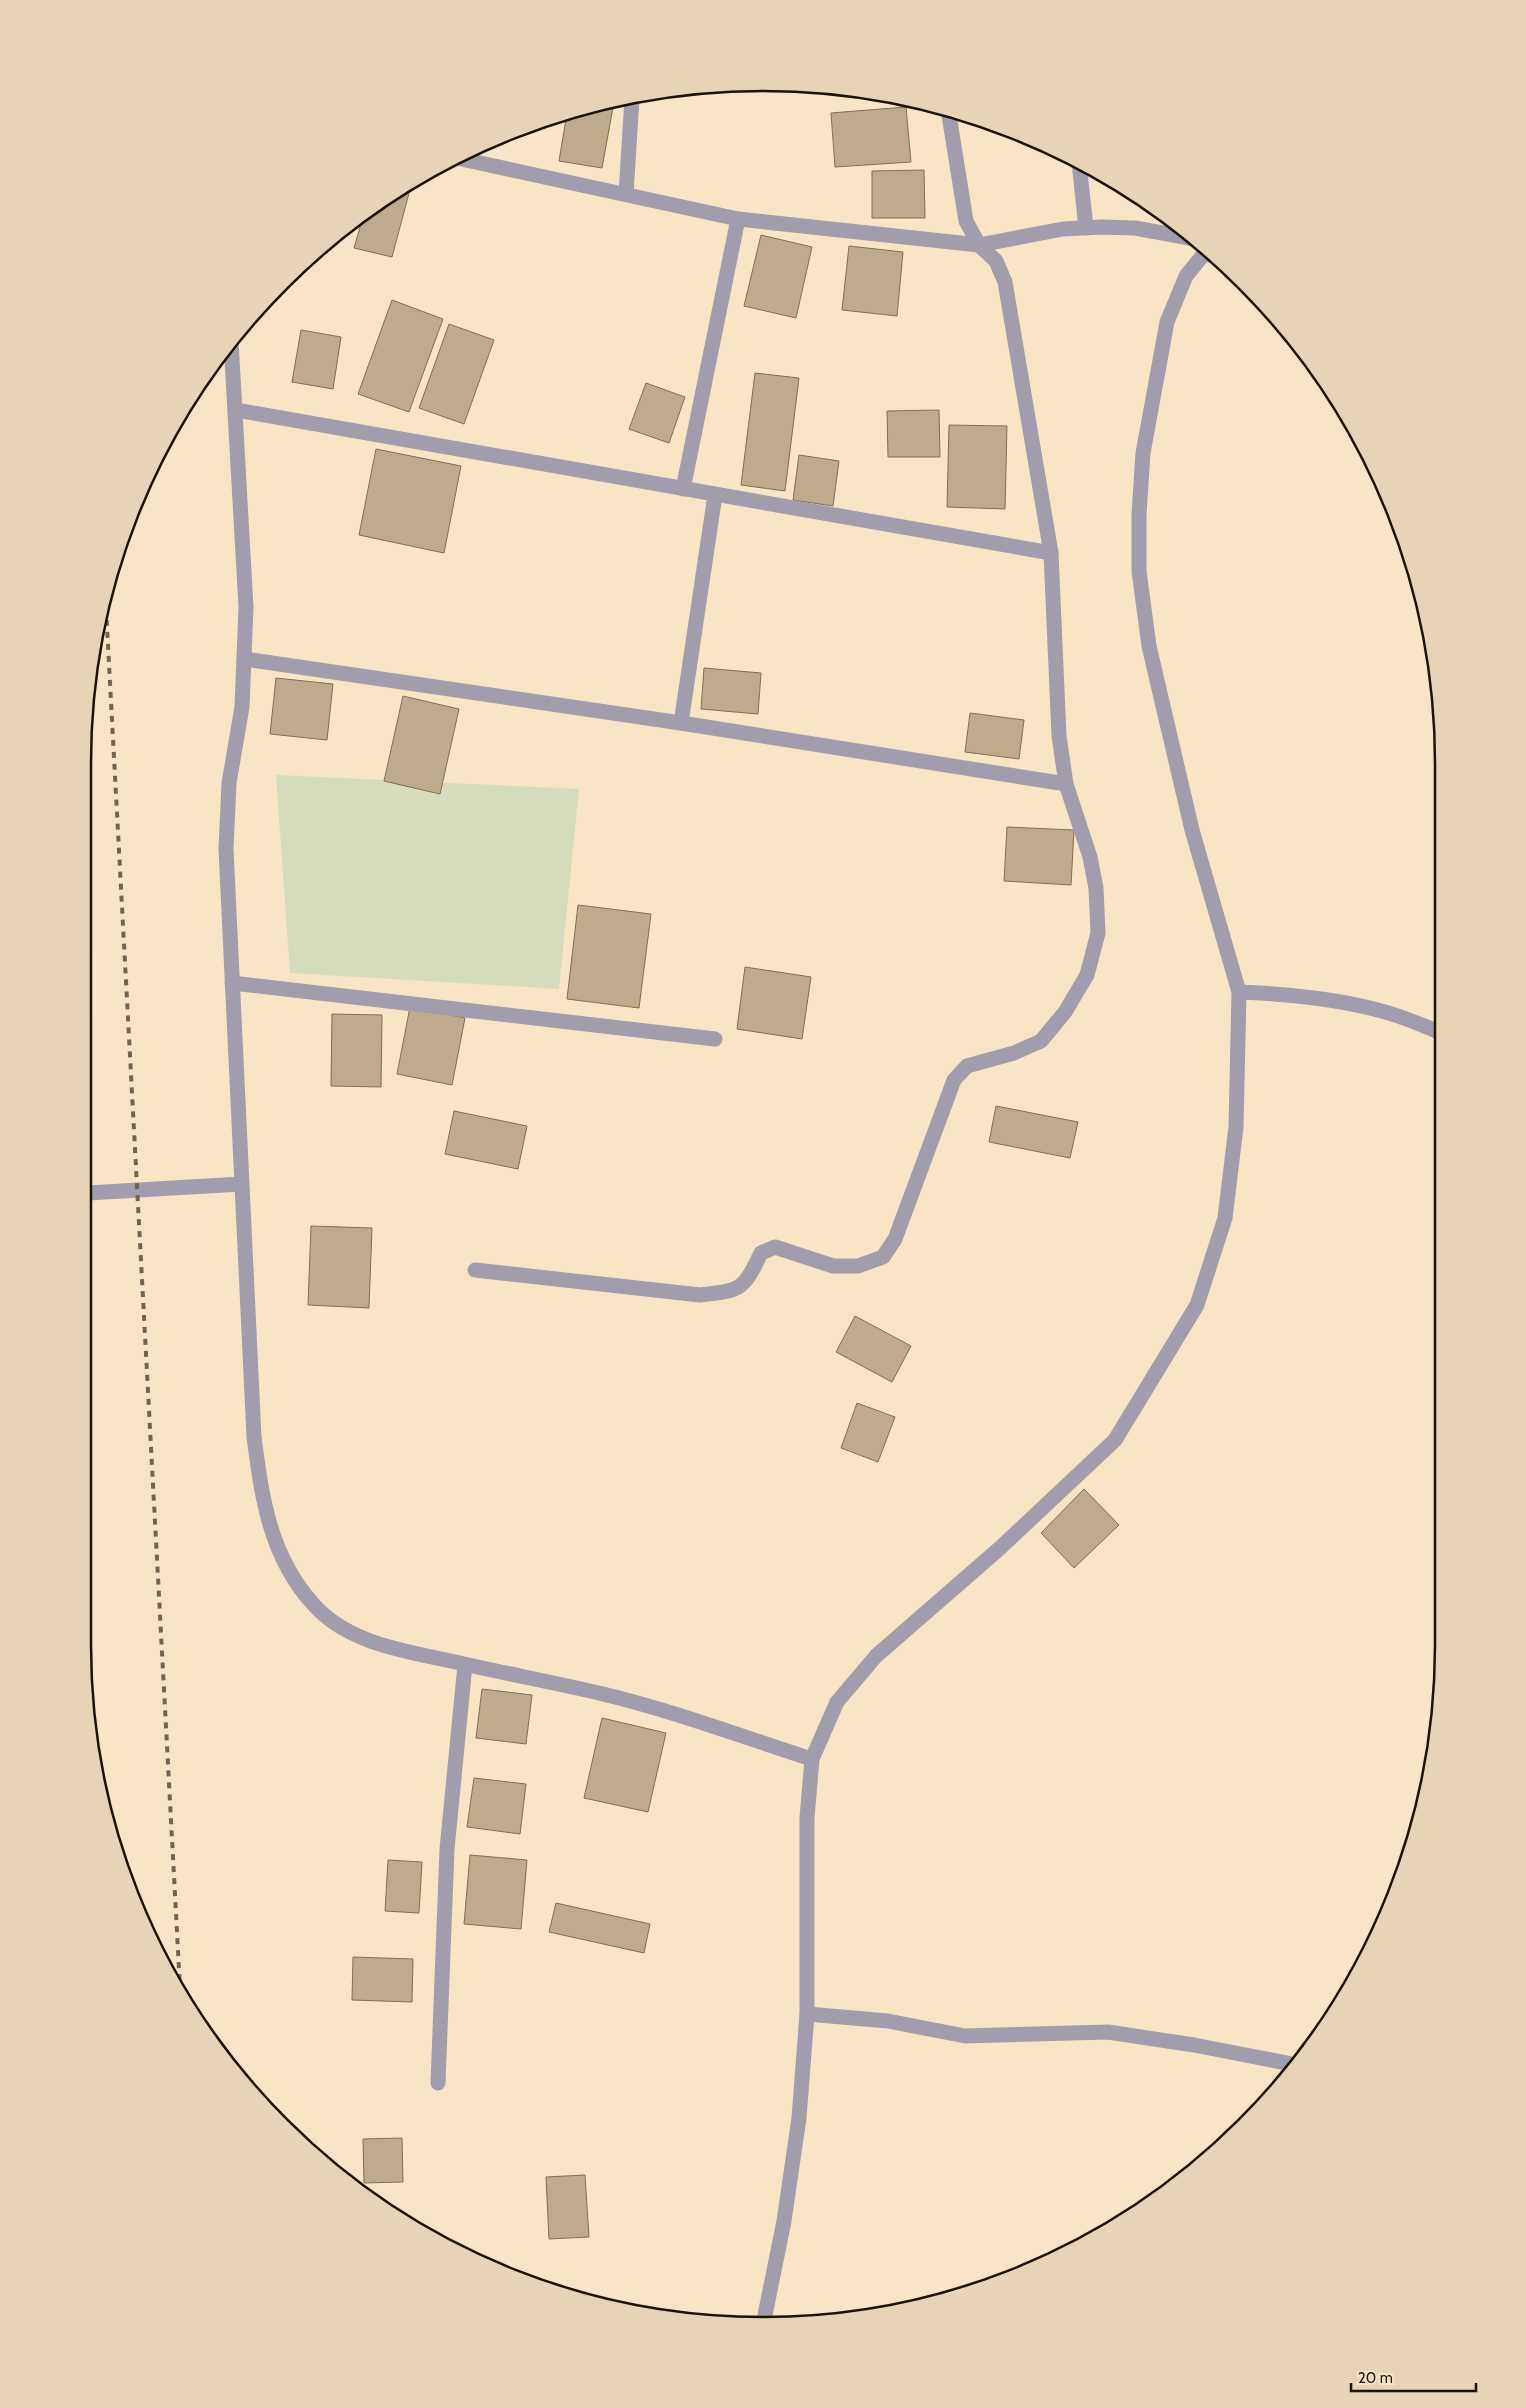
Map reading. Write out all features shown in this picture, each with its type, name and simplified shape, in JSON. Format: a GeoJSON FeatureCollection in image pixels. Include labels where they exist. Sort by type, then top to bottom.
{"type":"FeatureCollection","features":[{"type":"Feature","properties":{"kind":"street"},"geometry":{"type":"LineString","coordinates":[[626,194],[632,104]]}},
{"type":"Feature","properties":{"kind":"street"},"geometry":{"type":"LineString","coordinates":[[475,1270],[700,1295],[728,1292],[746,1283],[761,1253],[776,1247],[833,1266],[858,1266],[883,1257],[895,1239],[954,1080],[967,1066],[1014,1053],[1041,1041],[1065,1012],[1087,975],[1098,933],[1096,888],[1090,857],[1066,784],[1060,736],[1051,553],[1005,282],[996,260],[978,245],[966,221],[958,186],[949,118]]}},
{"type":"Feature","properties":{"kind":"street"},"geometry":{"type":"LineString","coordinates":[[468,160],[738,219],[978,245],[1063,230],[1086,228],[1135,228],[1179,236]]}},
{"type":"Feature","properties":{"kind":"street"},"geometry":{"type":"LineString","coordinates":[[1080,171],[1086,228]]}},
{"type":"Feature","properties":{"kind":"street"},"geometry":{"type":"LineString","coordinates":[[682,489],[738,219]]}},
{"type":"Feature","properties":{"kind":"street"},"geometry":{"type":"LineString","coordinates":[[764,2317],[784,2221],[798,2127],[806,2014],[807,1818],[812,1759],[836,1702],[876,1656],[1000,1548],[1115,1440],[1197,1305],[1225,1218],[1236,1127],[1238,992],[1192,830],[1149,646],[1139,570],[1139,514],[1144,453],[1167,322],[1186,276],[1203,255]]}},
{"type":"Feature","properties":{"kind":"street"},"geometry":{"type":"LineString","coordinates":[[232,352],[246,607],[246,659],[242,707],[229,783],[226,848],[254,1438],[263,1503],[282,1561],[314,1605],[340,1626],[386,1646],[465,1665],[604,1694],[812,1759]]}},
{"type":"Feature","properties":{"kind":"street"},"geometry":{"type":"LineString","coordinates":[[236,410],[1051,553]]}},
{"type":"Feature","properties":{"kind":"street"},"geometry":{"type":"LineString","coordinates":[[681,723],[714,495]]}},
{"type":"Feature","properties":{"kind":"street"},"geometry":{"type":"LineString","coordinates":[[246,659],[681,723],[1066,784]]}},
{"type":"Feature","properties":{"kind":"street"},"geometry":{"type":"LineString","coordinates":[[232,982],[714,1039]]}},
{"type":"Feature","properties":{"kind":"street"},"geometry":{"type":"LineString","coordinates":[[1238,992],[1276,993],[1342,1002],[1397,1016],[1435,1031]]}},
{"type":"Feature","properties":{"kind":"street"},"geometry":{"type":"LineString","coordinates":[[91,1192],[241,1184]]}},
{"type":"Feature","properties":{"kind":"street"},"geometry":{"type":"LineString","coordinates":[[438,2082],[447,1849],[465,1665]]}},
{"type":"Feature","properties":{"kind":"street"},"geometry":{"type":"LineString","coordinates":[[806,2014],[888,2021],[965,2036],[1108,2032],[1194,2045],[1288,2063]]}},
{"type":"Feature","properties":{"kind":"green space"},"geometry":{"type":"Polygon","coordinates":[[[276,775],[579,789],[559,989],[290,973],[276,775]]]}},
{"type":"Feature","properties":{"kind":"building"},"geometry":{"type":"Polygon","coordinates":[[[906,107],[911,162],[835,167],[831,113],[906,107]]]}},
{"type":"Feature","properties":{"kind":"building"},"geometry":{"type":"Polygon","coordinates":[[[613,108],[602,168],[559,161],[566,121],[613,108]]]}},
{"type":"Feature","properties":{"kind":"building"},"geometry":{"type":"Polygon","coordinates":[[[924,170],[925,218],[872,218],[872,171],[924,170]]]}},
{"type":"Feature","properties":{"kind":"building"},"geometry":{"type":"Polygon","coordinates":[[[409,192],[392,257],[354,248],[361,225],[409,192]]]}},
{"type":"Feature","properties":{"kind":"building"},"geometry":{"type":"Polygon","coordinates":[[[761,235],[812,247],[796,318],[744,306],[761,235]]]}},
{"type":"Feature","properties":{"kind":"building"},"geometry":{"type":"Polygon","coordinates":[[[849,246],[903,252],[897,316],[842,310],[849,246]]]}},
{"type":"Feature","properties":{"kind":"building"},"geometry":{"type":"Polygon","coordinates":[[[392,300],[443,319],[409,412],[358,394],[392,300]]]}},
{"type":"Feature","properties":{"kind":"building"},"geometry":{"type":"Polygon","coordinates":[[[449,324],[494,340],[464,424],[419,408],[449,324]]]}},
{"type":"Feature","properties":{"kind":"building"},"geometry":{"type":"Polygon","coordinates":[[[301,330],[341,337],[333,389],[292,382],[301,330]]]}},
{"type":"Feature","properties":{"kind":"building"},"geometry":{"type":"Polygon","coordinates":[[[755,373],[799,378],[785,491],[741,485],[755,373]]]}},
{"type":"Feature","properties":{"kind":"building"},"geometry":{"type":"Polygon","coordinates":[[[646,383],[685,397],[669,443],[629,429],[646,383]]]}},
{"type":"Feature","properties":{"kind":"building"},"geometry":{"type":"Polygon","coordinates":[[[939,410],[940,457],[888,457],[887,411],[939,410]]]}},
{"type":"Feature","properties":{"kind":"building"},"geometry":{"type":"Polygon","coordinates":[[[949,425],[1007,426],[1005,509],[947,507],[949,425]]]}},
{"type":"Feature","properties":{"kind":"building"},"geometry":{"type":"Polygon","coordinates":[[[376,449],[461,466],[444,553],[359,535],[376,449]]]}},
{"type":"Feature","properties":{"kind":"building"},"geometry":{"type":"Polygon","coordinates":[[[799,455],[839,461],[833,506],[793,500],[799,455]]]}},
{"type":"Feature","properties":{"kind":"building"},"geometry":{"type":"Polygon","coordinates":[[[704,668],[761,673],[758,714],[701,709],[704,668]]]}},
{"type":"Feature","properties":{"kind":"building"},"geometry":{"type":"Polygon","coordinates":[[[276,678],[333,684],[327,740],[270,734],[276,678]]]}},
{"type":"Feature","properties":{"kind":"building"},"geometry":{"type":"Polygon","coordinates":[[[403,696],[459,709],[440,794],[384,781],[403,696]]]}},
{"type":"Feature","properties":{"kind":"building"},"geometry":{"type":"Polygon","coordinates":[[[970,713],[1024,720],[1019,759],[965,752],[970,713]]]}},
{"type":"Feature","properties":{"kind":"building"},"geometry":{"type":"Polygon","coordinates":[[[1007,827],[1074,830],[1071,885],[1004,881],[1007,827]]]}},
{"type":"Feature","properties":{"kind":"building"},"geometry":{"type":"Polygon","coordinates":[[[578,905],[651,914],[639,1008],[567,999],[578,905]]]}},
{"type":"Feature","properties":{"kind":"building"},"geometry":{"type":"Polygon","coordinates":[[[745,967],[811,977],[802,1039],[737,1029],[745,967]]]}},
{"type":"Feature","properties":{"kind":"building"},"geometry":{"type":"Polygon","coordinates":[[[410,1007],[465,1018],[452,1085],[397,1074],[410,1007]]]}},
{"type":"Feature","properties":{"kind":"building"},"geometry":{"type":"Polygon","coordinates":[[[332,1014],[382,1015],[381,1087],[331,1086],[332,1014]]]}},
{"type":"Feature","properties":{"kind":"building"},"geometry":{"type":"Polygon","coordinates":[[[996,1106],[1078,1122],[1070,1158],[989,1142],[996,1106]]]}},
{"type":"Feature","properties":{"kind":"building"},"geometry":{"type":"Polygon","coordinates":[[[454,1111],[527,1126],[518,1169],[445,1154],[454,1111]]]}},
{"type":"Feature","properties":{"kind":"building"},"geometry":{"type":"Polygon","coordinates":[[[311,1226],[372,1228],[369,1308],[308,1305],[311,1226]]]}},
{"type":"Feature","properties":{"kind":"building"},"geometry":{"type":"Polygon","coordinates":[[[855,1316],[911,1346],[892,1382],[836,1352],[855,1316]]]}},
{"type":"Feature","properties":{"kind":"building"},"geometry":{"type":"Polygon","coordinates":[[[857,1403],[895,1417],[878,1462],[841,1448],[857,1403]]]}},
{"type":"Feature","properties":{"kind":"building"},"geometry":{"type":"Polygon","coordinates":[[[1084,1489],[1119,1525],[1074,1568],[1041,1533],[1084,1489]]]}},
{"type":"Feature","properties":{"kind":"building"},"geometry":{"type":"Polygon","coordinates":[[[482,1689],[532,1695],[526,1744],[476,1738],[482,1689]]]}},
{"type":"Feature","properties":{"kind":"building"},"geometry":{"type":"Polygon","coordinates":[[[602,1718],[666,1733],[648,1812],[584,1798],[602,1718]]]}},
{"type":"Feature","properties":{"kind":"building"},"geometry":{"type":"Polygon","coordinates":[[[474,1778],[526,1784],[520,1834],[467,1827],[474,1778]]]}},
{"type":"Feature","properties":{"kind":"building"},"geometry":{"type":"Polygon","coordinates":[[[470,1855],[527,1860],[521,1929],[464,1924],[470,1855]]]}},
{"type":"Feature","properties":{"kind":"building"},"geometry":{"type":"Polygon","coordinates":[[[388,1860],[422,1862],[419,1913],[385,1911],[388,1860]]]}},
{"type":"Feature","properties":{"kind":"building"},"geometry":{"type":"Polygon","coordinates":[[[556,1903],[650,1924],[644,1953],[549,1932],[556,1903]]]}},
{"type":"Feature","properties":{"kind":"building"},"geometry":{"type":"Polygon","coordinates":[[[353,1957],[413,1959],[412,2002],[352,2000],[353,1957]]]}},
{"type":"Feature","properties":{"kind":"building"},"geometry":{"type":"Polygon","coordinates":[[[402,2138],[403,2182],[364,2183],[363,2139],[402,2138]]]}},
{"type":"Feature","properties":{"kind":"building"},"geometry":{"type":"Polygon","coordinates":[[[585,2175],[589,2237],[549,2239],[546,2177],[585,2175]]]}},
{"type":"Feature","properties":{"kind":"railway"},"geometry":{"type":"LineString","coordinates":[[107,621],[179,1978]]}}]}
